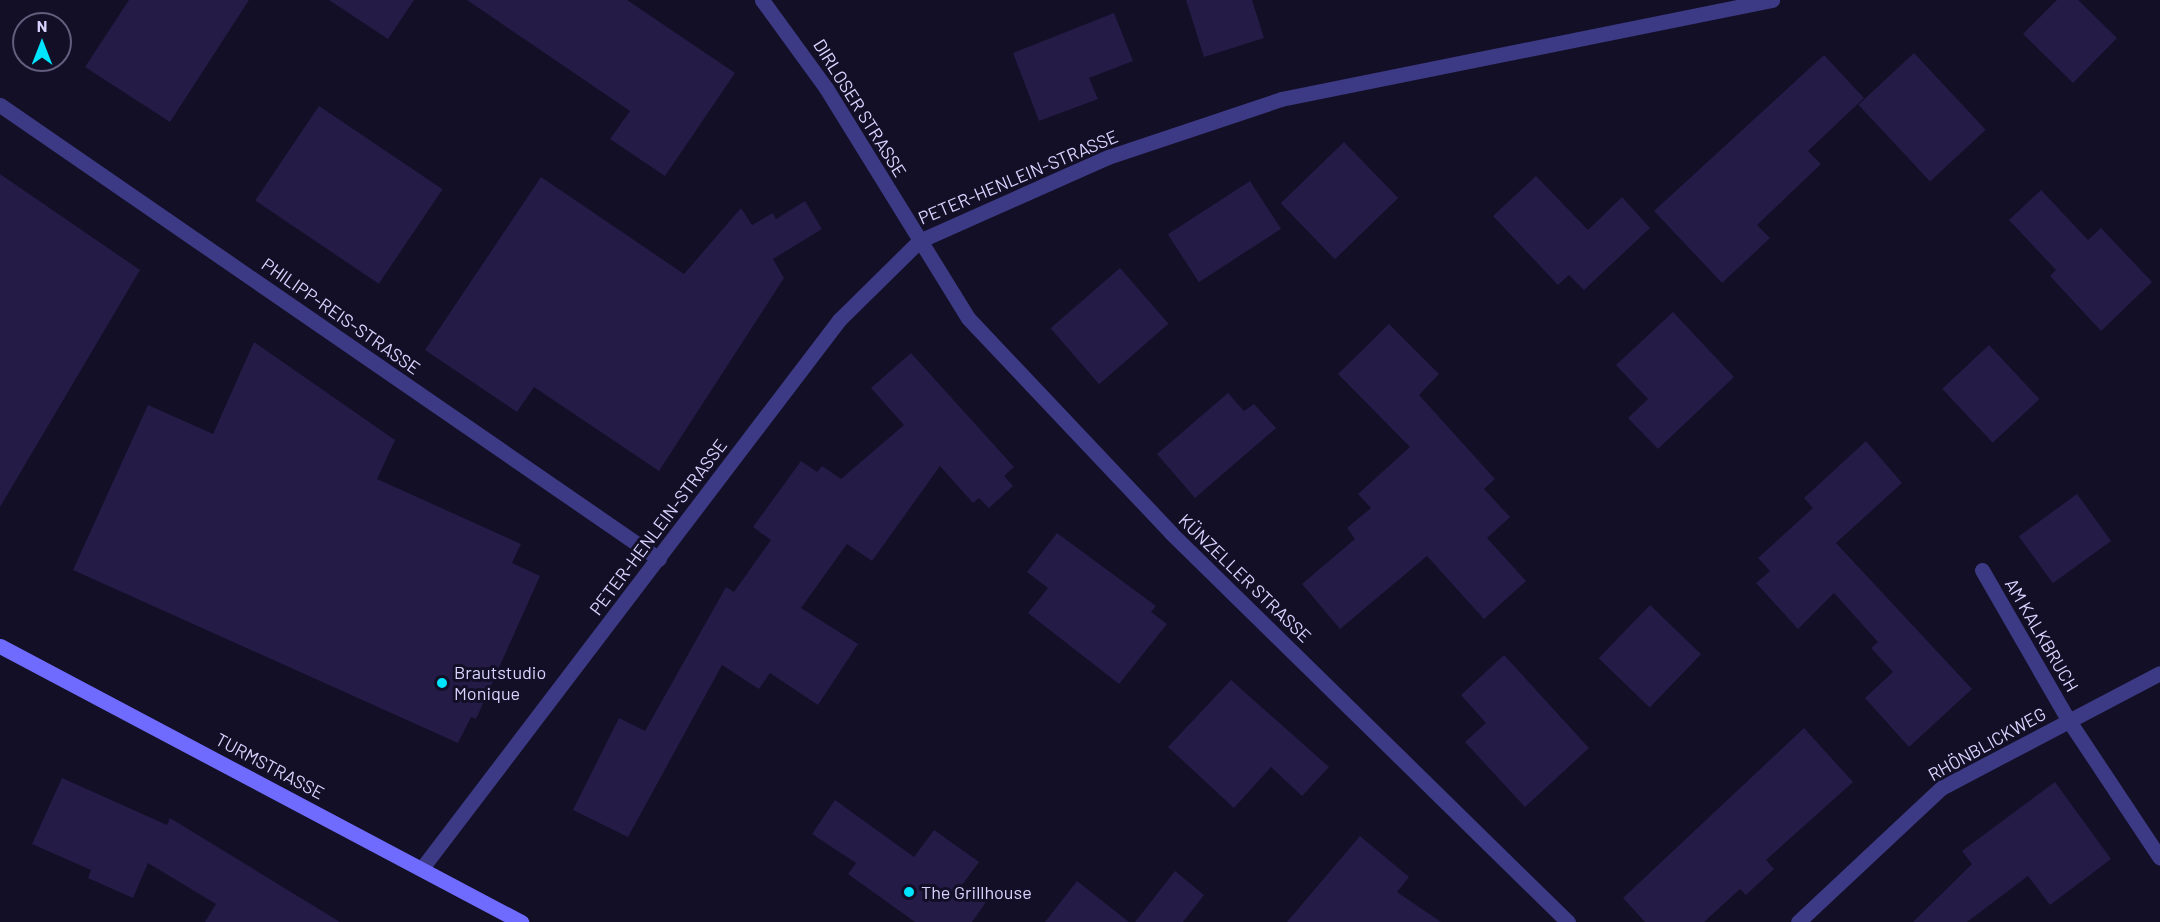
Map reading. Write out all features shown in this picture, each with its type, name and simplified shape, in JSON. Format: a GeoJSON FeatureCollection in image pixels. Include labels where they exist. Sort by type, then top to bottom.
{"type":"FeatureCollection","features":[{"type":"Feature","properties":{"kind":"main road","name":"TURMSTRASSE"},"geometry":{"type":"LineString","coordinates":[[0,646],[521,922]]}},
{"type":"Feature","properties":{"kind":"street","name":"DIRLOSER STRASSE"},"geometry":{"type":"LineString","coordinates":[[762,0],[826,88],[919,241]]}},
{"type":"Feature","properties":{"kind":"street","name":"PETER-HENLEIN-STRASSE"},"geometry":{"type":"LineString","coordinates":[[422,868],[839,320],[919,241],[1108,157],[1281,99],[1772,0]]}},
{"type":"Feature","properties":{"kind":"street","name":"PHILIPP-REIS-STRASSE"},"geometry":{"type":"LineString","coordinates":[[0,105],[659,559]]}},
{"type":"Feature","properties":{"kind":"street","name":"KÜNZELLER STRASSE"},"geometry":{"type":"LineString","coordinates":[[919,241],[968,318],[1171,533],[1568,922]]}},
{"type":"Feature","properties":{"kind":"street","name":"AM KALKBRUCH"},"geometry":{"type":"LineString","coordinates":[[1982,570],[2069,721],[2160,858]]}},
{"type":"Feature","properties":{"kind":"street","name":"RHÖNBLICKWEG"},"geometry":{"type":"LineString","coordinates":[[1798,922],[1941,788],[2160,673]]}},
{"type":"Feature","properties":{"kind":"building"},"geometry":{"type":"Polygon","coordinates":[[[129,0],[249,0],[170,122],[85,67],[129,0]]]}},
{"type":"Feature","properties":{"kind":"building"},"geometry":{"type":"Polygon","coordinates":[[[329,0],[414,0],[388,39],[329,0]]]}},
{"type":"Feature","properties":{"kind":"building"},"geometry":{"type":"Polygon","coordinates":[[[467,0],[627,0],[735,73],[665,176],[610,139],[630,111],[467,0]]]}},
{"type":"Feature","properties":{"kind":"building"},"geometry":{"type":"Polygon","coordinates":[[[1186,0],[1252,0],[1264,38],[1204,57],[1186,0]]]}},
{"type":"Feature","properties":{"kind":"building"},"geometry":{"type":"Polygon","coordinates":[[[2057,0],[2078,0],[2117,38],[2073,83],[2023,34],[2057,0]]]}},
{"type":"Feature","properties":{"kind":"building"},"geometry":{"type":"Polygon","coordinates":[[[1114,13],[1133,61],[1089,78],[1098,99],[1039,121],[1013,53],[1114,13]]]}},
{"type":"Feature","properties":{"kind":"building"},"geometry":{"type":"Polygon","coordinates":[[[1914,53],[1986,130],[1930,182],[1858,105],[1914,53]]]}},
{"type":"Feature","properties":{"kind":"building"},"geometry":{"type":"Polygon","coordinates":[[[1824,55],[1864,98],[1808,151],[1821,164],[1757,225],[1770,238],[1722,283],[1654,211],[1824,55]]]}},
{"type":"Feature","properties":{"kind":"building"},"geometry":{"type":"Polygon","coordinates":[[[319,106],[443,189],[379,284],[255,201],[319,106]]]}},
{"type":"Feature","properties":{"kind":"building"},"geometry":{"type":"Polygon","coordinates":[[[1344,142],[1398,198],[1335,259],[1281,203],[1344,142]]]}},
{"type":"Feature","properties":{"kind":"building"},"geometry":{"type":"Polygon","coordinates":[[[0,174],[140,270],[0,507],[0,174]]]}},
{"type":"Feature","properties":{"kind":"building"},"geometry":{"type":"Polygon","coordinates":[[[1536,176],[1588,230],[1622,197],[1650,228],[1584,290],[1569,275],[1558,285],[1493,216],[1536,176]]]}},
{"type":"Feature","properties":{"kind":"building"},"geometry":{"type":"Polygon","coordinates":[[[541,177],[684,274],[741,208],[752,225],[773,213],[776,219],[805,201],[822,229],[773,259],[784,278],[659,471],[534,387],[517,412],[425,350],[541,177]]]}},
{"type":"Feature","properties":{"kind":"building"},"geometry":{"type":"Polygon","coordinates":[[[1250,181],[1281,229],[1199,282],[1168,234],[1250,181]]]}},
{"type":"Feature","properties":{"kind":"building"},"geometry":{"type":"Polygon","coordinates":[[[2041,190],[2088,240],[2101,228],[2152,282],[2101,331],[2050,276],[2056,270],[2009,220],[2041,190]]]}},
{"type":"Feature","properties":{"kind":"building"},"geometry":{"type":"Polygon","coordinates":[[[1120,268],[1169,324],[1099,384],[1051,328],[1120,268]]]}},
{"type":"Feature","properties":{"kind":"building"},"geometry":{"type":"Polygon","coordinates":[[[1673,312],[1734,377],[1658,449],[1628,418],[1648,399],[1616,365],[1673,312]]]}},
{"type":"Feature","properties":{"kind":"building"},"geometry":{"type":"Polygon","coordinates":[[[1389,324],[1439,374],[1419,395],[1495,479],[1484,489],[1510,517],[1487,538],[1526,581],[1484,619],[1427,556],[1340,629],[1302,584],[1355,539],[1347,528],[1371,508],[1358,494],[1410,447],[1338,374],[1389,324]]]}},
{"type":"Feature","properties":{"kind":"building"},"geometry":{"type":"Polygon","coordinates":[[[254,342],[395,440],[377,479],[521,544],[512,563],[540,576],[476,719],[471,717],[458,743],[73,570],[148,405],[213,434],[254,342]]]}},
{"type":"Feature","properties":{"kind":"building"},"geometry":{"type":"Polygon","coordinates":[[[1989,345],[2039,399],[1993,443],[1942,389],[1989,345]]]}},
{"type":"Feature","properties":{"kind":"building"},"geometry":{"type":"Polygon","coordinates":[[[911,353],[1014,467],[1004,476],[1013,486],[989,508],[979,498],[973,503],[940,466],[872,561],[847,544],[801,608],[858,644],[818,705],[770,673],[759,689],[722,665],[628,837],[573,810],[619,718],[645,731],[726,587],[734,592],[771,540],[753,527],[801,461],[817,472],[822,466],[841,479],[904,425],[871,388],[911,353]]]}},
{"type":"Feature","properties":{"kind":"building"},"geometry":{"type":"Polygon","coordinates":[[[1228,393],[1244,411],[1254,404],[1276,428],[1195,498],[1157,454],[1228,393]]]}},
{"type":"Feature","properties":{"kind":"building"},"geometry":{"type":"Polygon","coordinates":[[[1866,441],[1902,483],[1836,543],[1972,689],[1909,747],[1865,698],[1893,672],[1871,648],[1878,642],[1834,593],[1798,629],[1756,583],[1770,571],[1758,558],[1813,508],[1804,498],[1866,441]]]}},
{"type":"Feature","properties":{"kind":"building"},"geometry":{"type":"Polygon","coordinates":[[[2077,494],[2111,541],[2053,583],[2019,536],[2077,494]]]}},
{"type":"Feature","properties":{"kind":"building"},"geometry":{"type":"Polygon","coordinates":[[[1057,533],[1156,606],[1151,612],[1167,624],[1119,684],[1028,613],[1048,588],[1027,572],[1057,533]]]}},
{"type":"Feature","properties":{"kind":"building"},"geometry":{"type":"Polygon","coordinates":[[[1650,605],[1701,654],[1650,708],[1599,658],[1650,605]]]}},
{"type":"Feature","properties":{"kind":"building"},"geometry":{"type":"Polygon","coordinates":[[[1504,655],[1589,748],[1525,807],[1465,742],[1486,723],[1461,695],[1504,655]]]}},
{"type":"Feature","properties":{"kind":"building"},"geometry":{"type":"Polygon","coordinates":[[[1231,680],[1329,767],[1302,796],[1271,767],[1234,808],[1168,747],[1231,680]]]}},
{"type":"Feature","properties":{"kind":"building"},"geometry":{"type":"Polygon","coordinates":[[[1804,728],[1853,782],[1766,860],[1774,869],[1746,895],[1740,889],[1704,922],[1645,922],[1623,898],[1804,728]]]}},
{"type":"Feature","properties":{"kind":"building"},"geometry":{"type":"Polygon","coordinates":[[[62,778],[167,825],[170,818],[340,922],[205,922],[216,904],[148,863],[133,898],[88,878],[91,870],[32,844],[62,778]]]}},
{"type":"Feature","properties":{"kind":"building"},"geometry":{"type":"Polygon","coordinates":[[[2055,782],[2111,859],[2050,905],[2028,876],[1967,922],[1913,922],[1972,864],[1962,851],[2055,782]]]}},
{"type":"Feature","properties":{"kind":"building"},"geometry":{"type":"Polygon","coordinates":[[[835,800],[914,857],[934,830],[979,862],[962,885],[986,902],[972,922],[915,922],[848,874],[856,863],[812,834],[835,800]]]}},
{"type":"Feature","properties":{"kind":"building"},"geometry":{"type":"Polygon","coordinates":[[[1360,836],[1409,877],[1397,892],[1441,922],[1287,922],[1360,836]]]}},
{"type":"Feature","properties":{"kind":"building"},"geometry":{"type":"Polygon","coordinates":[[[1175,871],[1204,895],[1183,922],[1135,922],[1175,871]]]}},
{"type":"Feature","properties":{"kind":"building"},"geometry":{"type":"Polygon","coordinates":[[[1077,881],[1129,922],[1045,922],[1077,881]]]}},
{"type":"Feature","properties":{"kind":"place","name":"Brautstudio Monique"},"geometry":{"type":"Point","coordinates":[442,683]}},
{"type":"Feature","properties":{"kind":"place","name":"The Grillhouse"},"geometry":{"type":"Point","coordinates":[909,892]}}]}
